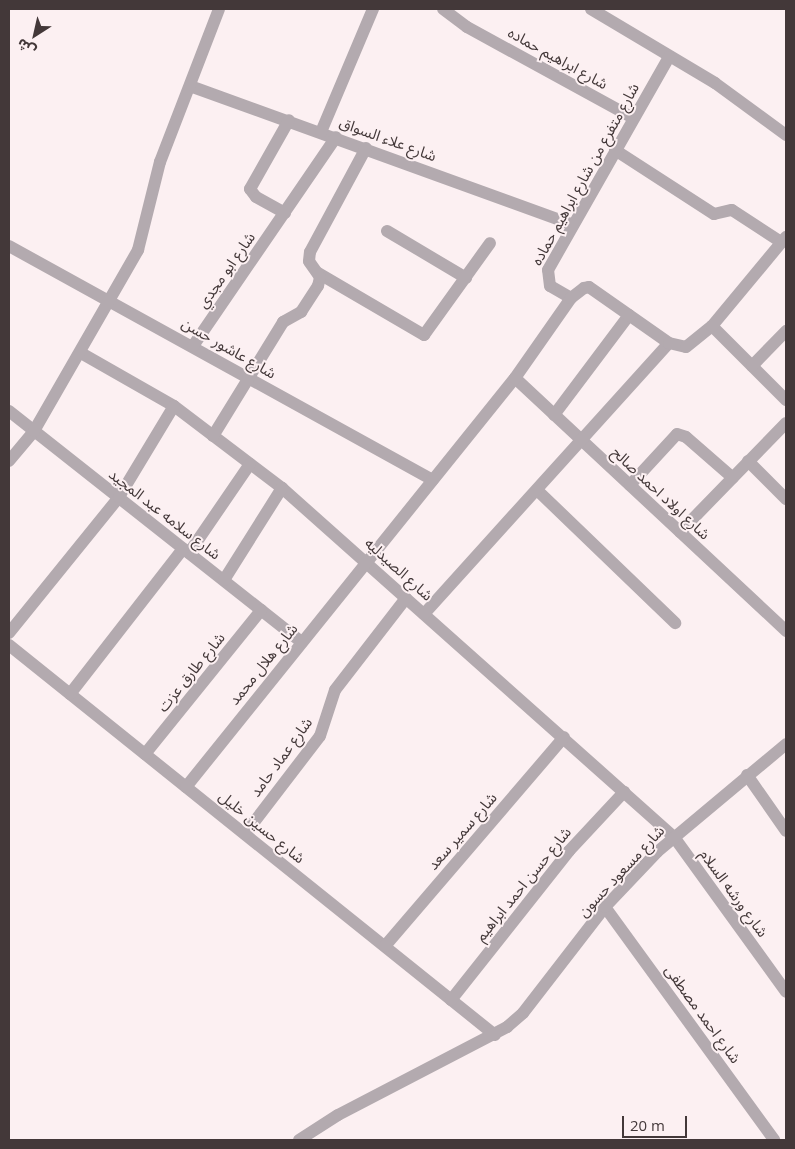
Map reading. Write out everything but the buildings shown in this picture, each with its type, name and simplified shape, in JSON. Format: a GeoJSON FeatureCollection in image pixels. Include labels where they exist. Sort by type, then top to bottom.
{"type":"FeatureCollection","features":[{"type":"Feature","properties":{"kind":"street"},"geometry":{"type":"LineString","coordinates":[[9,461],[34,431],[81,353],[138,250],[160,162],[219,9]]}},
{"type":"Feature","properties":{"kind":"street"},"geometry":{"type":"LineString","coordinates":[[320,132],[373,9]]}},
{"type":"Feature","properties":{"kind":"street","name":"شارع ابراهيم حماده"},"geometry":{"type":"LineString","coordinates":[[443,9],[466,27],[633,118]]}},
{"type":"Feature","properties":{"kind":"street"},"geometry":{"type":"LineString","coordinates":[[591,9],[715,83],[786,135]]}},
{"type":"Feature","properties":{"kind":"street","name":"شارع متفرع من شارع ابراهيم حماده"},"geometry":{"type":"LineString","coordinates":[[571,298],[550,286],[547,278],[573,225],[669,57]]}},
{"type":"Feature","properties":{"kind":"street","name":"شارع علاء السواق"},"geometry":{"type":"LineString","coordinates":[[190,86],[336,137],[573,225]]}},
{"type":"Feature","properties":{"kind":"street"},"geometry":{"type":"LineString","coordinates":[[285,212],[256,197],[250,189],[289,120]]}},
{"type":"Feature","properties":{"kind":"street","name":"شارع ابو مجدي"},"geometry":{"type":"LineString","coordinates":[[193,346],[336,137]]}},
{"type":"Feature","properties":{"kind":"street"},"geometry":{"type":"LineString","coordinates":[[366,148],[310,252],[309,261],[318,273],[424,335],[490,243]]}},
{"type":"Feature","properties":{"kind":"street"},"geometry":{"type":"LineString","coordinates":[[571,298],[584,288],[589,287],[669,343],[679,347],[692,345],[712,326],[785,239],[732,210],[714,214],[615,150]]}},
{"type":"Feature","properties":{"kind":"street"},"geometry":{"type":"LineString","coordinates":[[387,231],[466,278]]}},
{"type":"Feature","properties":{"kind":"street","name":"شارع عاشور حسن"},"geometry":{"type":"LineString","coordinates":[[9,246],[111,300],[433,480]]}},
{"type":"Feature","properties":{"kind":"street"},"geometry":{"type":"LineString","coordinates":[[213,436],[286,318],[299,314],[314,293],[320,282],[318,273]]}},
{"type":"Feature","properties":{"kind":"street","name":"شارع هلال محمد"},"geometry":{"type":"LineString","coordinates":[[186,787],[366,560],[515,378],[571,298]]}},
{"type":"Feature","properties":{"kind":"street"},"geometry":{"type":"LineString","coordinates":[[554,415],[629,315]]}},
{"type":"Feature","properties":{"kind":"street"},"geometry":{"type":"LineString","coordinates":[[712,326],[786,400]]}},
{"type":"Feature","properties":{"kind":"street"},"geometry":{"type":"LineString","coordinates":[[752,366],[786,330]]}},
{"type":"Feature","properties":{"kind":"street"},"geometry":{"type":"LineString","coordinates":[[424,614],[669,343]]}},
{"type":"Feature","properties":{"kind":"street","name":"شارع الصيدليه"},"geometry":{"type":"LineString","coordinates":[[81,353],[174,406],[282,488],[366,560],[406,598],[674,837]]}},
{"type":"Feature","properties":{"kind":"street","name":"شارع اولاد احمد صالح"},"geometry":{"type":"LineString","coordinates":[[515,378],[786,631]]}},
{"type":"Feature","properties":{"kind":"street"},"geometry":{"type":"LineString","coordinates":[[9,633],[119,498],[174,406]]}},
{"type":"Feature","properties":{"kind":"street","name":"شارع سلامه عبد المجيد"},"geometry":{"type":"LineString","coordinates":[[9,410],[302,642]]}},
{"type":"Feature","properties":{"kind":"street"},"geometry":{"type":"LineString","coordinates":[[680,532],[786,422]]}},
{"type":"Feature","properties":{"kind":"street"},"geometry":{"type":"LineString","coordinates":[[630,485],[678,434],[686,437],[733,478]]}},
{"type":"Feature","properties":{"kind":"street"},"geometry":{"type":"LineString","coordinates":[[748,461],[786,499]]}},
{"type":"Feature","properties":{"kind":"street"},"geometry":{"type":"LineString","coordinates":[[70,694],[186,551],[250,464]]}},
{"type":"Feature","properties":{"kind":"street"},"geometry":{"type":"LineString","coordinates":[[224,580],[282,488]]}},
{"type":"Feature","properties":{"kind":"street"},"geometry":{"type":"LineString","coordinates":[[537,490],[675,623]]}},
{"type":"Feature","properties":{"kind":"street","name":"شارع عماد حامد"},"geometry":{"type":"LineString","coordinates":[[245,834],[320,736],[335,690],[406,598]]}},
{"type":"Feature","properties":{"kind":"street","name":"شارع طارق عزت"},"geometry":{"type":"LineString","coordinates":[[145,754],[261,610]]}},
{"type":"Feature","properties":{"kind":"street","name":"شارع حسين خليل"},"geometry":{"type":"LineString","coordinates":[[9,645],[495,1035]]}},
{"type":"Feature","properties":{"kind":"street","name":"شارع سمير سعد"},"geometry":{"type":"LineString","coordinates":[[385,946],[564,737]]}},
{"type":"Feature","properties":{"kind":"street","name":"شارع مسعود حسون"},"geometry":{"type":"LineString","coordinates":[[299,1140],[338,1115],[495,1035],[523,1013],[605,907],[674,837],[786,744]]}},
{"type":"Feature","properties":{"kind":"street"},"geometry":{"type":"LineString","coordinates":[[747,775],[786,831]]}},
{"type":"Feature","properties":{"kind":"street","name":"شارع حسن احمد ابراهيم"},"geometry":{"type":"LineString","coordinates":[[451,1000],[569,851],[624,792]]}},
{"type":"Feature","properties":{"kind":"street","name":"شارع ورشه السلام"},"geometry":{"type":"LineString","coordinates":[[674,837],[786,992]]}},
{"type":"Feature","properties":{"kind":"street","name":"شارع احمد مصطفى"},"geometry":{"type":"LineString","coordinates":[[605,907],[774,1140]]}}]}
